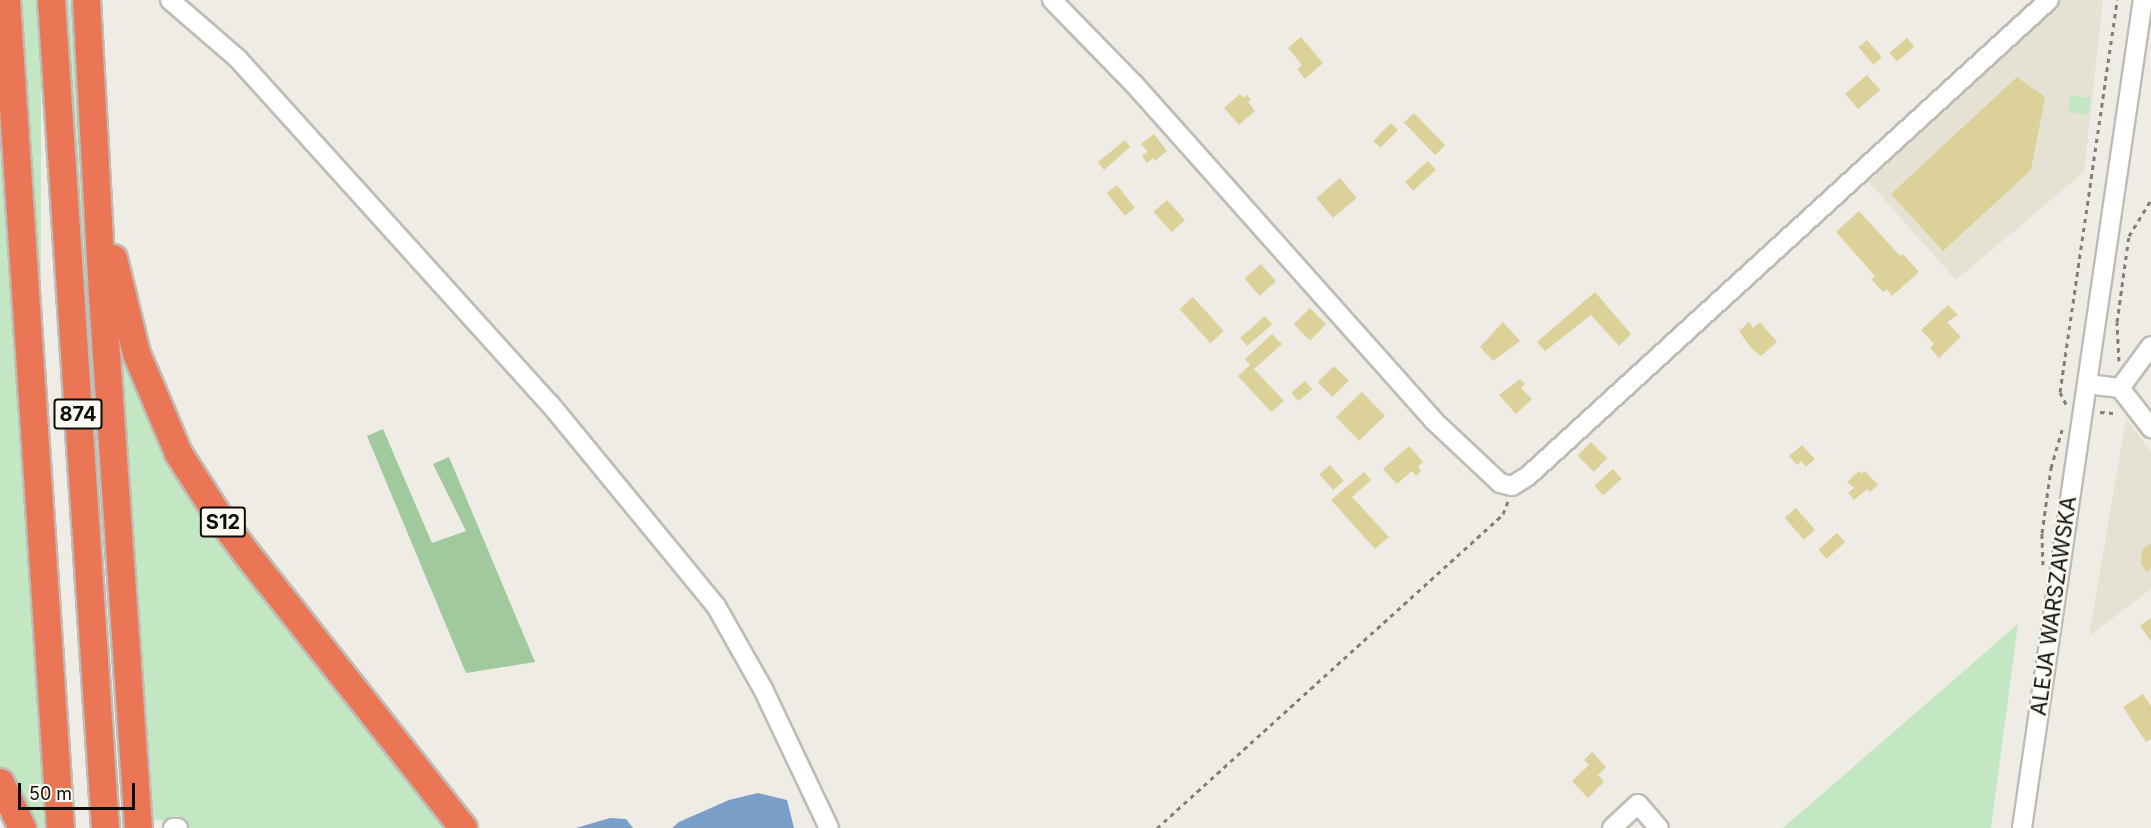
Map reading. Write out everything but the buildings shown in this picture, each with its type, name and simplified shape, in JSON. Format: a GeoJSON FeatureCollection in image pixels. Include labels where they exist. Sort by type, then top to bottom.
{"type":"FeatureCollection","features":[{"type":"Feature","properties":{"kind":"highway","name":"874"},"geometry":{"type":"LineString","coordinates":[[6,0],[60,828]]}},
{"type":"Feature","properties":{"kind":"highway","name":"874"},"geometry":{"type":"LineString","coordinates":[[51,0],[105,828]]}},
{"type":"Feature","properties":{"kind":"highway","name":"S12"},"geometry":{"type":"LineString","coordinates":[[86,0],[95,160],[116,273],[136,353],[178,453],[219,517],[246,553],[463,828]]}},
{"type":"Feature","properties":{"kind":"highway"},"geometry":{"type":"LineString","coordinates":[[95,160],[138,828]]}},
{"type":"Feature","properties":{"kind":"highway"},"geometry":{"type":"LineString","coordinates":[[0,782],[22,828]]}},
{"type":"Feature","properties":{"kind":"street"},"geometry":{"type":"LineString","coordinates":[[170,0],[238,59],[526,378],[716,606],[764,689],[829,828]]}},
{"type":"Feature","properties":{"kind":"street"},"geometry":{"type":"LineString","coordinates":[[1052,0],[1134,84],[1433,420],[1500,483],[1512,486],[1528,476],[2049,0]]}},
{"type":"Feature","properties":{"kind":"street","name":"ALEJA WARSZAWSKA"},"geometry":{"type":"LineString","coordinates":[[2022,828],[2143,0]]}},
{"type":"Feature","properties":{"kind":"street"},"geometry":{"type":"LineString","coordinates":[[2120,388],[2151,346]]}},
{"type":"Feature","properties":{"kind":"street"},"geometry":{"type":"LineString","coordinates":[[2087,384],[2120,388],[2151,428]]}},
{"type":"Feature","properties":{"kind":"street"},"geometry":{"type":"LineString","coordinates":[[1612,828],[1638,804],[1659,828]]}},
{"type":"Feature","properties":{"kind":"street"},"geometry":{"type":"LineString","coordinates":[[173,828],[178,828]]}},
{"type":"Feature","properties":{"kind":"path"},"geometry":{"type":"LineString","coordinates":[[2069,408],[2060,392],[2117,0]]}},
{"type":"Feature","properties":{"kind":"path"},"geometry":{"type":"LineString","coordinates":[[2119,363],[2117,322],[2129,236],[2151,200]]}},
{"type":"Feature","properties":{"kind":"path"},"geometry":{"type":"LineString","coordinates":[[2043,575],[2042,533],[2051,468],[2062,429]]}},
{"type":"Feature","properties":{"kind":"path"},"geometry":{"type":"LineString","coordinates":[[1157,828],[1503,514],[1512,486]]}},
{"type":"Feature","properties":{"kind":"shaded area"},"geometry":{"type":"Polygon","coordinates":[[[2061,0],[2103,0],[2084,172],[1956,280],[1868,181],[2061,0]]]}},
{"type":"Feature","properties":{"kind":"shaded area"},"geometry":{"type":"Polygon","coordinates":[[[2126,419],[2151,451],[2151,589],[2089,636],[2126,419]]]}},
{"type":"Feature","properties":{"kind":"green space"},"geometry":{"type":"Polygon","coordinates":[[[15,0],[41,0],[41,828],[15,828],[15,0]]]}},
{"type":"Feature","properties":{"kind":"green space"},"geometry":{"type":"Polygon","coordinates":[[[67,0],[77,0],[131,828],[122,828],[119,740],[94,434],[67,0]]]}},
{"type":"Feature","properties":{"kind":"green space"},"geometry":{"type":"Polygon","coordinates":[[[2071,95],[2091,98],[2088,115],[2068,112],[2071,95]]]}},
{"type":"Feature","properties":{"kind":"green space"},"geometry":{"type":"Polygon","coordinates":[[[0,115],[40,694],[44,828],[31,828],[0,771],[0,115]]]}},
{"type":"Feature","properties":{"kind":"green space"},"geometry":{"type":"Polygon","coordinates":[[[113,314],[139,391],[453,828],[173,828],[172,821],[146,819],[113,314]]]}},
{"type":"Feature","properties":{"kind":"green space"},"geometry":{"type":"Polygon","coordinates":[[[383,429],[432,543],[466,531],[433,464],[449,457],[535,662],[466,673],[367,436],[383,429]]]}},
{"type":"Feature","properties":{"kind":"green space"},"geometry":{"type":"Polygon","coordinates":[[[2018,624],[1991,828],[1783,828],[2018,624]]]}},
{"type":"Feature","properties":{"kind":"water"},"geometry":{"type":"Polygon","coordinates":[[[758,793],[787,800],[794,828],[672,828],[679,822],[729,800],[758,793]]]}},
{"type":"Feature","properties":{"kind":"water"},"geometry":{"type":"Polygon","coordinates":[[[610,818],[626,819],[633,828],[576,828],[610,818]]]}}]}
